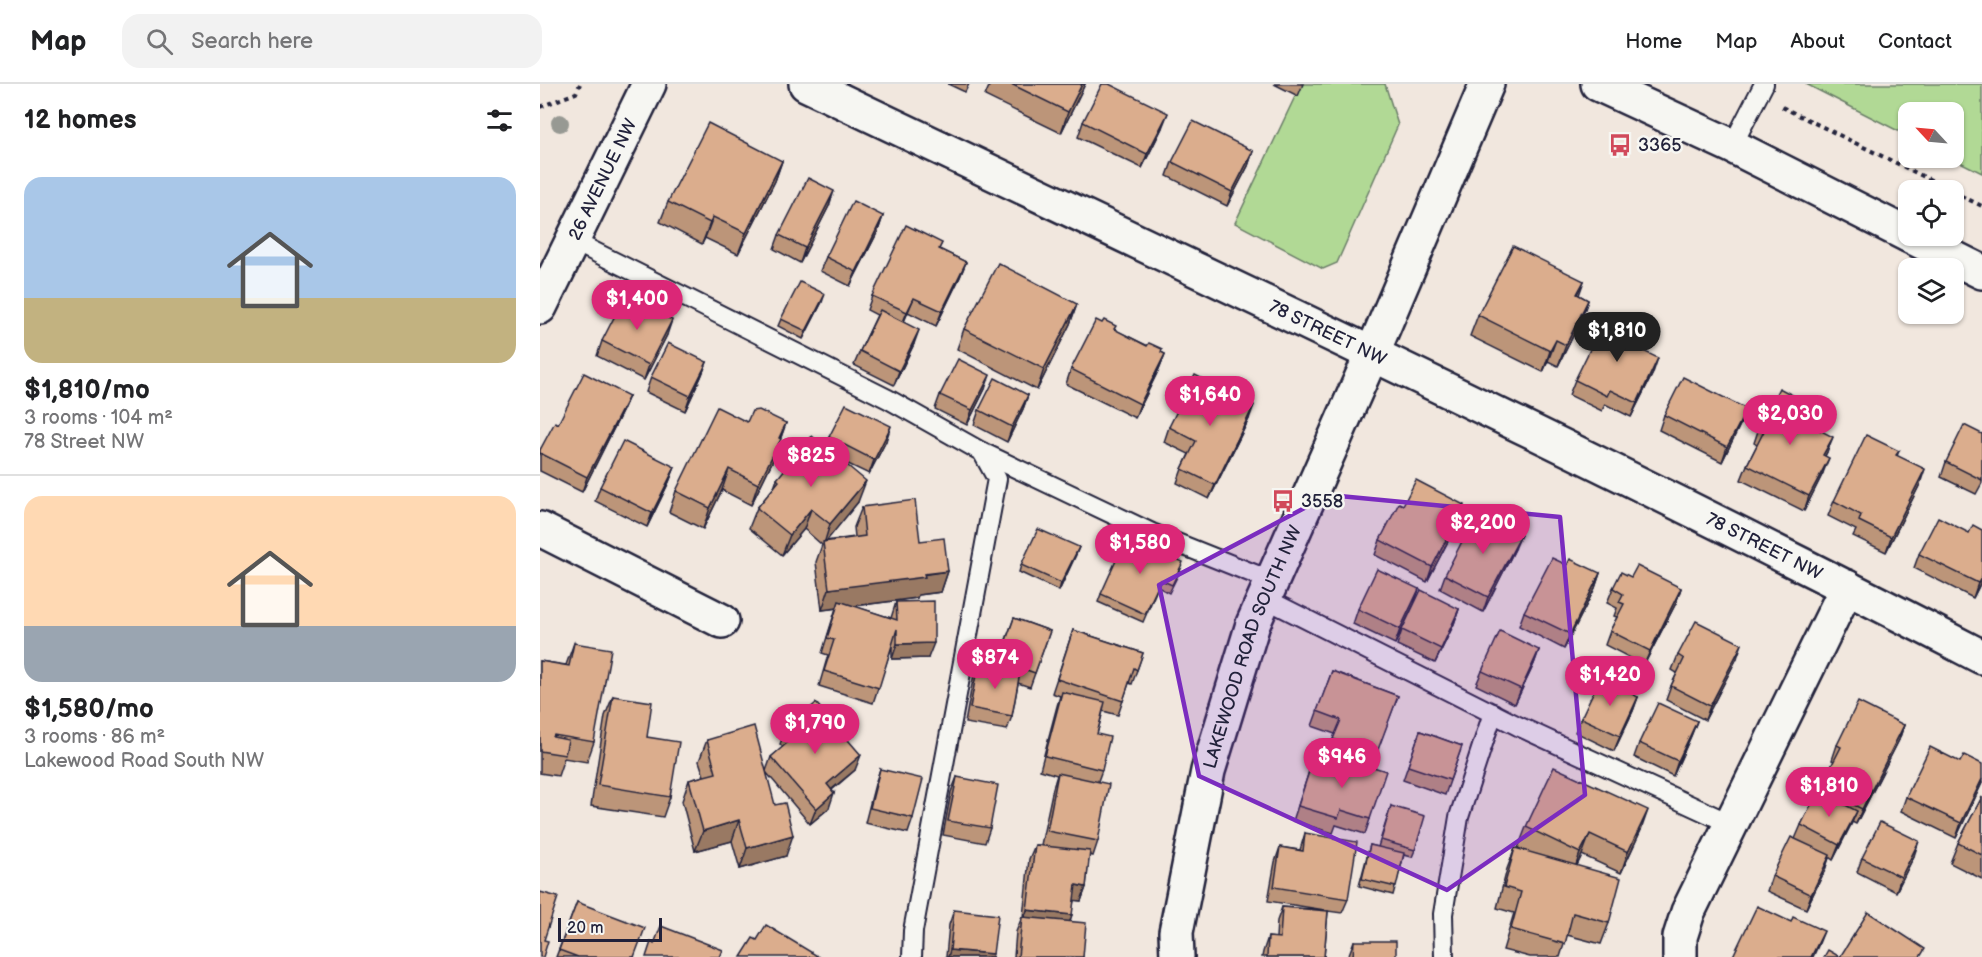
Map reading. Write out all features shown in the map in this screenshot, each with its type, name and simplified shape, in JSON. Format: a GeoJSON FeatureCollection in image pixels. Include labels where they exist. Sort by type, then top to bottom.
{"type":"FeatureCollection","features":[{"type":"Feature","properties":{"kind":"street","name":"26 AVENUE NW"},"geometry":{"type":"LineString","coordinates":[[540,307],[649,84]]}},
{"type":"Feature","properties":{"kind":"street","name":"78 STREET NW"},"geometry":{"type":"LineString","coordinates":[[806,84],[1372,354],[1847,587],[1982,657]]}},
{"type":"Feature","properties":{"kind":"street","name":"LAKEWOOD ROAD SOUTH NW"},"geometry":{"type":"LineString","coordinates":[[1177,957],[1176,932],[1208,771],[1253,624],[1372,354],[1487,84]]}},
{"type":"Feature","properties":{"kind":"street"},"geometry":{"type":"LineString","coordinates":[[1598,84],[1732,146],[1898,229]]}},
{"type":"Feature","properties":{"kind":"street"},"geometry":{"type":"LineString","coordinates":[[1931,246],[1982,272]]}},
{"type":"Feature","properties":{"kind":"street"},"geometry":{"type":"LineString","coordinates":[[540,529],[722,621]]}},
{"type":"Feature","properties":{"kind":"street"},"geometry":{"type":"LineString","coordinates":[[1680,957],[1680,937],[1688,912],[1847,587]]}},
{"type":"Feature","properties":{"kind":"lane"},"geometry":{"type":"LineString","coordinates":[[1732,146],[1764,84]]}},
{"type":"Feature","properties":{"kind":"lane"},"geometry":{"type":"LineString","coordinates":[[573,241],[888,399],[982,452],[1268,590],[1493,713],[1731,824]]}},
{"type":"Feature","properties":{"kind":"lane"},"geometry":{"type":"LineString","coordinates":[[912,957],[913,931],[997,478],[982,452]]}},
{"type":"Feature","properties":{"kind":"lane"},"geometry":{"type":"LineString","coordinates":[[1444,957],[1443,914],[1459,817],[1493,713]]}},
{"type":"Feature","properties":{"kind":"path"},"geometry":{"type":"LineString","coordinates":[[540,106],[576,93],[580,84]]}},
{"type":"Feature","properties":{"kind":"path"},"geometry":{"type":"LineString","coordinates":[[1773,102],[1930,180]]}},
{"type":"Feature","properties":{"kind":"path"},"geometry":{"type":"LineString","coordinates":[[1964,197],[1982,206]]}},
{"type":"Feature","properties":{"kind":"highlighted area"},"geometry":{"type":"Polygon","coordinates":[[[1329,495],[1560,517],[1585,795],[1447,890],[1199,776],[1159,585],[1329,495]]]}},
{"type":"Feature","properties":{"kind":"green space"},"geometry":{"type":"Polygon","coordinates":[[[1301,84],[1385,84],[1398,125],[1337,263],[1323,269],[1235,223],[1301,84]]]}},
{"type":"Feature","properties":{"kind":"green space"},"geometry":{"type":"Polygon","coordinates":[[[1806,84],[1982,84],[1982,173],[1964,164],[1964,102],[1898,102],[1898,131],[1806,84]]]}},
{"type":"Feature","properties":{"kind":"building"},"geometry":{"type":"Polygon","coordinates":[[[1011,84],[1082,84],[1068,112],[1011,84]]]}},
{"type":"Feature","properties":{"kind":"building"},"geometry":{"type":"Polygon","coordinates":[[[1102,84],[1109,84],[1168,113],[1147,154],[1083,122],[1102,84]]]}},
{"type":"Feature","properties":{"kind":"building"},"geometry":{"type":"Polygon","coordinates":[[[1193,121],[1253,151],[1232,192],[1172,162],[1193,121]]]}},
{"type":"Feature","properties":{"kind":"building"},"geometry":{"type":"Polygon","coordinates":[[[708,123],[782,161],[746,233],[713,217],[710,223],[668,202],[708,123]]]}},
{"type":"Feature","properties":{"kind":"building"},"geometry":{"type":"Polygon","coordinates":[[[808,178],[834,191],[805,248],[779,235],[808,178]]]}},
{"type":"Feature","properties":{"kind":"building"},"geometry":{"type":"Polygon","coordinates":[[[853,201],[883,216],[856,272],[826,257],[853,201]]]}},
{"type":"Feature","properties":{"kind":"building"},"geometry":{"type":"Polygon","coordinates":[[[906,225],[942,243],[939,249],[966,262],[942,311],[914,298],[907,312],[872,296],[906,225]]]}},
{"type":"Feature","properties":{"kind":"building"},"geometry":{"type":"Polygon","coordinates":[[[1513,246],[1584,281],[1577,294],[1588,300],[1566,345],[1556,340],[1550,351],[1478,315],[1513,246]]]}},
{"type":"Feature","properties":{"kind":"building"},"geometry":{"type":"Polygon","coordinates":[[[998,263],[1077,304],[1044,369],[964,329],[998,263]]]}},
{"type":"Feature","properties":{"kind":"building"},"geometry":{"type":"Polygon","coordinates":[[[800,282],[825,294],[806,331],[781,319],[800,282]]]}},
{"type":"Feature","properties":{"kind":"building"},"geometry":{"type":"Polygon","coordinates":[[[625,296],[672,320],[649,365],[602,341],[625,296]]]}},
{"type":"Feature","properties":{"kind":"building"},"geometry":{"type":"Polygon","coordinates":[[[880,310],[919,330],[899,371],[860,351],[880,310]]]}},
{"type":"Feature","properties":{"kind":"building"},"geometry":{"type":"Polygon","coordinates":[[[1606,317],[1639,333],[1633,346],[1658,358],[1637,403],[1610,390],[1607,396],[1575,380],[1606,317]]]}},
{"type":"Feature","properties":{"kind":"building"},"geometry":{"type":"Polygon","coordinates":[[[1096,320],[1102,323],[1104,320],[1116,326],[1114,329],[1147,346],[1149,343],[1162,349],[1161,352],[1165,354],[1140,404],[1071,369],[1096,320]]]}},
{"type":"Feature","properties":{"kind":"building"},"geometry":{"type":"Polygon","coordinates":[[[668,343],[707,362],[690,396],[651,377],[668,343]]]}},
{"type":"Feature","properties":{"kind":"building"},"geometry":{"type":"Polygon","coordinates":[[[958,359],[990,375],[972,410],[940,395],[958,359]]]}},
{"type":"Feature","properties":{"kind":"building"},"geometry":{"type":"Polygon","coordinates":[[[584,373],[629,396],[587,477],[540,453],[584,373]]]}},
{"type":"Feature","properties":{"kind":"building"},"geometry":{"type":"Polygon","coordinates":[[[1195,375],[1254,405],[1215,485],[1182,469],[1196,441],[1169,427],[1195,375]]]}},
{"type":"Feature","properties":{"kind":"building"},"geometry":{"type":"Polygon","coordinates":[[[1683,377],[1747,409],[1727,447],[1664,415],[1683,377]]]}},
{"type":"Feature","properties":{"kind":"building"},"geometry":{"type":"Polygon","coordinates":[[[995,378],[1028,395],[1012,427],[979,410],[995,378]]]}},
{"type":"Feature","properties":{"kind":"building"},"geometry":{"type":"Polygon","coordinates":[[[1779,388],[1804,401],[1796,418],[1833,437],[1823,455],[1829,458],[1809,496],[1747,465],[1764,431],[1759,428],[1779,388]]]}},
{"type":"Feature","properties":{"kind":"building"},"geometry":{"type":"Polygon","coordinates":[[[846,404],[891,426],[874,460],[829,437],[846,404]]]}},
{"type":"Feature","properties":{"kind":"building"},"geometry":{"type":"Polygon","coordinates":[[[717,407],[747,422],[752,411],[759,410],[786,423],[779,438],[781,439],[758,484],[729,469],[710,508],[676,491],[717,407]]]}},
{"type":"Feature","properties":{"kind":"building"},"geometry":{"type":"Polygon","coordinates":[[[1964,425],[1982,434],[1982,480],[1946,462],[1964,425]]]}},
{"type":"Feature","properties":{"kind":"building"},"geometry":{"type":"Polygon","coordinates":[[[1866,435],[1899,451],[1896,455],[1925,469],[1891,537],[1859,521],[1861,515],[1834,501],[1866,435]]]}},
{"type":"Feature","properties":{"kind":"building"},"geometry":{"type":"Polygon","coordinates":[[[812,436],[866,481],[830,524],[811,509],[790,535],[757,508],[812,436]]]}},
{"type":"Feature","properties":{"kind":"building"},"geometry":{"type":"Polygon","coordinates":[[[623,441],[675,467],[652,513],[600,487],[623,441]]]}},
{"type":"Feature","properties":{"kind":"building"},"geometry":{"type":"Polygon","coordinates":[[[1416,480],[1464,505],[1432,567],[1380,540],[1399,503],[1403,505],[1416,480]]]}},
{"type":"Feature","properties":{"kind":"building"},"geometry":{"type":"Polygon","coordinates":[[[915,500],[920,541],[944,538],[948,571],[924,574],[925,577],[829,589],[823,542],[865,536],[862,507],[915,500]]]}},
{"type":"Feature","properties":{"kind":"building"},"geometry":{"type":"Polygon","coordinates":[[[1477,512],[1521,535],[1488,597],[1445,575],[1477,512]]]}},
{"type":"Feature","properties":{"kind":"building"},"geometry":{"type":"Polygon","coordinates":[[[1938,517],[1969,533],[1973,525],[1982,530],[1982,576],[1978,583],[1919,554],[1938,517]]]}},
{"type":"Feature","properties":{"kind":"building"},"geometry":{"type":"Polygon","coordinates":[[[1038,529],[1079,547],[1061,583],[1021,565],[1038,529]]]}},
{"type":"Feature","properties":{"kind":"building"},"geometry":{"type":"Polygon","coordinates":[[[1127,536],[1183,562],[1172,585],[1161,580],[1145,614],[1101,594],[1127,536]]]}},
{"type":"Feature","properties":{"kind":"building"},"geometry":{"type":"Polygon","coordinates":[[[1552,558],[1567,565],[1570,559],[1600,573],[1570,634],[1524,612],[1552,558]]]}},
{"type":"Feature","properties":{"kind":"building"},"geometry":{"type":"Polygon","coordinates":[[[1637,566],[1681,588],[1650,651],[1610,631],[1624,604],[1619,602],[1623,594],[1613,588],[1621,572],[1631,577],[1637,566]]]}},
{"type":"Feature","properties":{"kind":"building"},"geometry":{"type":"Polygon","coordinates":[[[1377,569],[1419,589],[1400,629],[1358,609],[1377,569]]]}},
{"type":"Feature","properties":{"kind":"building"},"geometry":{"type":"Polygon","coordinates":[[[1421,590],[1459,609],[1441,649],[1402,630],[1421,590]]]}},
{"type":"Feature","properties":{"kind":"building"},"geometry":{"type":"Polygon","coordinates":[[[839,601],[897,620],[896,602],[934,601],[934,643],[897,644],[897,629],[879,688],[824,671],[834,640],[827,638],[839,601]]]}},
{"type":"Feature","properties":{"kind":"building"},"geometry":{"type":"Polygon","coordinates":[[[1014,618],[1050,631],[1035,673],[999,660],[1014,618]]]}},
{"type":"Feature","properties":{"kind":"building"},"geometry":{"type":"Polygon","coordinates":[[[1696,621],[1742,644],[1710,706],[1671,686],[1684,659],[1678,655],[1696,621]]]}},
{"type":"Feature","properties":{"kind":"building"},"geometry":{"type":"Polygon","coordinates":[[[1073,630],[1143,653],[1137,670],[1134,668],[1123,701],[1057,679],[1073,630]]]}},
{"type":"Feature","properties":{"kind":"building"},"geometry":{"type":"Polygon","coordinates":[[[1500,631],[1539,650],[1521,689],[1482,671],[1500,631]]]}},
{"type":"Feature","properties":{"kind":"building"},"geometry":{"type":"Polygon","coordinates":[[[574,643],[611,649],[594,742],[554,735],[553,737],[568,740],[565,755],[540,751],[540,661],[569,666],[574,643]]]}},
{"type":"Feature","properties":{"kind":"building"},"geometry":{"type":"Polygon","coordinates":[[[978,664],[1020,672],[1012,716],[970,708],[978,664]]]}},
{"type":"Feature","properties":{"kind":"building"},"geometry":{"type":"Polygon","coordinates":[[[1332,671],[1398,696],[1376,755],[1333,739],[1341,720],[1317,711],[1332,671]]]}},
{"type":"Feature","properties":{"kind":"building"},"geometry":{"type":"Polygon","coordinates":[[[1600,678],[1638,697],[1620,736],[1581,718],[1600,678]]]}},
{"type":"Feature","properties":{"kind":"building"},"geometry":{"type":"Polygon","coordinates":[[[1062,692],[1105,702],[1097,734],[1110,737],[1102,770],[1045,756],[1062,692]]]}},
{"type":"Feature","properties":{"kind":"building"},"geometry":{"type":"Polygon","coordinates":[[[613,696],[652,702],[647,737],[679,742],[670,797],[598,785],[613,696]]]}},
{"type":"Feature","properties":{"kind":"building"},"geometry":{"type":"Polygon","coordinates":[[[1858,702],[1904,725],[1862,809],[1820,788],[1841,747],[1837,745],[1858,702]]]}},
{"type":"Feature","properties":{"kind":"building"},"geometry":{"type":"Polygon","coordinates":[[[816,703],[861,755],[827,784],[834,793],[816,809],[771,757],[793,738],[786,729],[816,703]]]}},
{"type":"Feature","properties":{"kind":"building"},"geometry":{"type":"Polygon","coordinates":[[[1658,703],[1697,721],[1678,761],[1639,743],[1658,703]]]}},
{"type":"Feature","properties":{"kind":"building"},"geometry":{"type":"Polygon","coordinates":[[[754,726],[775,805],[785,803],[793,835],[747,848],[739,820],[703,831],[689,780],[716,773],[707,740],[754,726]]]}},
{"type":"Feature","properties":{"kind":"building"},"geometry":{"type":"Polygon","coordinates":[[[1420,731],[1462,746],[1450,780],[1408,766],[1420,731]]]}},
{"type":"Feature","properties":{"kind":"building"},"geometry":{"type":"Polygon","coordinates":[[[1930,747],[1960,762],[1964,755],[1982,764],[1982,779],[1961,823],[1906,797],[1930,747]]]}},
{"type":"Feature","properties":{"kind":"building"},"geometry":{"type":"Polygon","coordinates":[[[1313,759],[1345,769],[1348,759],[1386,771],[1370,819],[1341,810],[1338,818],[1298,806],[1313,759]]]}},
{"type":"Feature","properties":{"kind":"building"},"geometry":{"type":"Polygon","coordinates":[[[1554,767],[1648,810],[1628,852],[1590,834],[1580,853],[1526,827],[1554,767]]]}},
{"type":"Feature","properties":{"kind":"building"},"geometry":{"type":"Polygon","coordinates":[[[880,769],[923,779],[913,818],[870,808],[880,769]]]}},
{"type":"Feature","properties":{"kind":"building"},"geometry":{"type":"Polygon","coordinates":[[[1058,773],[1109,784],[1098,841],[1047,831],[1058,773]]]}},
{"type":"Feature","properties":{"kind":"building"},"geometry":{"type":"Polygon","coordinates":[[[957,777],[998,785],[990,828],[948,821],[957,777]]]}},
{"type":"Feature","properties":{"kind":"building"},"geometry":{"type":"Polygon","coordinates":[[[1818,791],[1857,811],[1839,845],[1801,825],[1818,791]]]}},
{"type":"Feature","properties":{"kind":"building"},"geometry":{"type":"Polygon","coordinates":[[[1982,797],[1982,855],[1958,843],[1982,797]]]}},
{"type":"Feature","properties":{"kind":"building"},"geometry":{"type":"Polygon","coordinates":[[[1391,806],[1425,816],[1415,850],[1381,840],[1391,806]]]}},
{"type":"Feature","properties":{"kind":"building"},"geometry":{"type":"Polygon","coordinates":[[[1880,822],[1919,841],[1901,877],[1862,858],[1880,822]]]}},
{"type":"Feature","properties":{"kind":"building"},"geometry":{"type":"Polygon","coordinates":[[[1305,833],[1357,842],[1348,899],[1274,887],[1280,847],[1303,851],[1305,833]]]}},
{"type":"Feature","properties":{"kind":"building"},"geometry":{"type":"Polygon","coordinates":[[[1791,837],[1830,855],[1811,895],[1772,876],[1791,837]]]}},
{"type":"Feature","properties":{"kind":"building"},"geometry":{"type":"Polygon","coordinates":[[[1035,845],[1090,851],[1086,887],[1076,885],[1072,915],[1027,910],[1035,845]]]}},
{"type":"Feature","properties":{"kind":"building"},"geometry":{"type":"Polygon","coordinates":[[[1370,845],[1404,853],[1396,887],[1362,879],[1370,845]]]}},
{"type":"Feature","properties":{"kind":"building"},"geometry":{"type":"Polygon","coordinates":[[[1515,848],[1621,878],[1609,923],[1573,913],[1565,944],[1511,929],[1521,892],[1504,887],[1515,848]]]}},
{"type":"Feature","properties":{"kind":"building"},"geometry":{"type":"Polygon","coordinates":[[[540,892],[558,897],[544,940],[548,941],[543,957],[540,957],[540,892]]]}},
{"type":"Feature","properties":{"kind":"building"},"geometry":{"type":"Polygon","coordinates":[[[577,902],[645,928],[634,957],[578,957],[559,950],[577,902]]]}},
{"type":"Feature","properties":{"kind":"building"},"geometry":{"type":"Polygon","coordinates":[[[1757,906],[1791,922],[1793,917],[1824,931],[1811,957],[1733,956],[1757,906]]]}},
{"type":"Feature","properties":{"kind":"building"},"geometry":{"type":"Polygon","coordinates":[[[1282,907],[1328,911],[1324,957],[1267,957],[1268,937],[1280,938],[1282,907]]]}},
{"type":"Feature","properties":{"kind":"building"},"geometry":{"type":"Polygon","coordinates":[[[954,910],[998,915],[993,954],[950,950],[954,910]]]}},
{"type":"Feature","properties":{"kind":"building"},"geometry":{"type":"Polygon","coordinates":[[[1868,912],[1925,949],[1920,957],[1840,957],[1868,912]]]}},
{"type":"Feature","properties":{"kind":"building"},"geometry":{"type":"Polygon","coordinates":[[[1022,917],[1086,923],[1083,957],[1018,957],[1022,917]]]}},
{"type":"Feature","properties":{"kind":"building"},"geometry":{"type":"Polygon","coordinates":[[[766,925],[819,957],[741,957],[753,938],[757,940],[766,925]]]}},
{"type":"Feature","properties":{"kind":"building"},"geometry":{"type":"Polygon","coordinates":[[[661,926],[723,950],[720,957],[646,957],[651,942],[654,944],[661,926]]]}},
{"type":"Feature","properties":{"kind":"building"},"geometry":{"type":"Polygon","coordinates":[[[1354,941],[1396,941],[1396,957],[1353,957],[1354,941]]]}},
{"type":"Feature","properties":{"kind":"building"},"geometry":{"type":"Polygon","coordinates":[[[1828,950],[1840,957],[1824,957],[1828,950]]]}},
{"type":"Feature","properties":{"kind":"place","name":"3365"},"geometry":{"type":"Point","coordinates":[1620,145]}},
{"type":"Feature","properties":{"kind":"place","name":"3558"},"geometry":{"type":"Point","coordinates":[1283,501]}}]}
